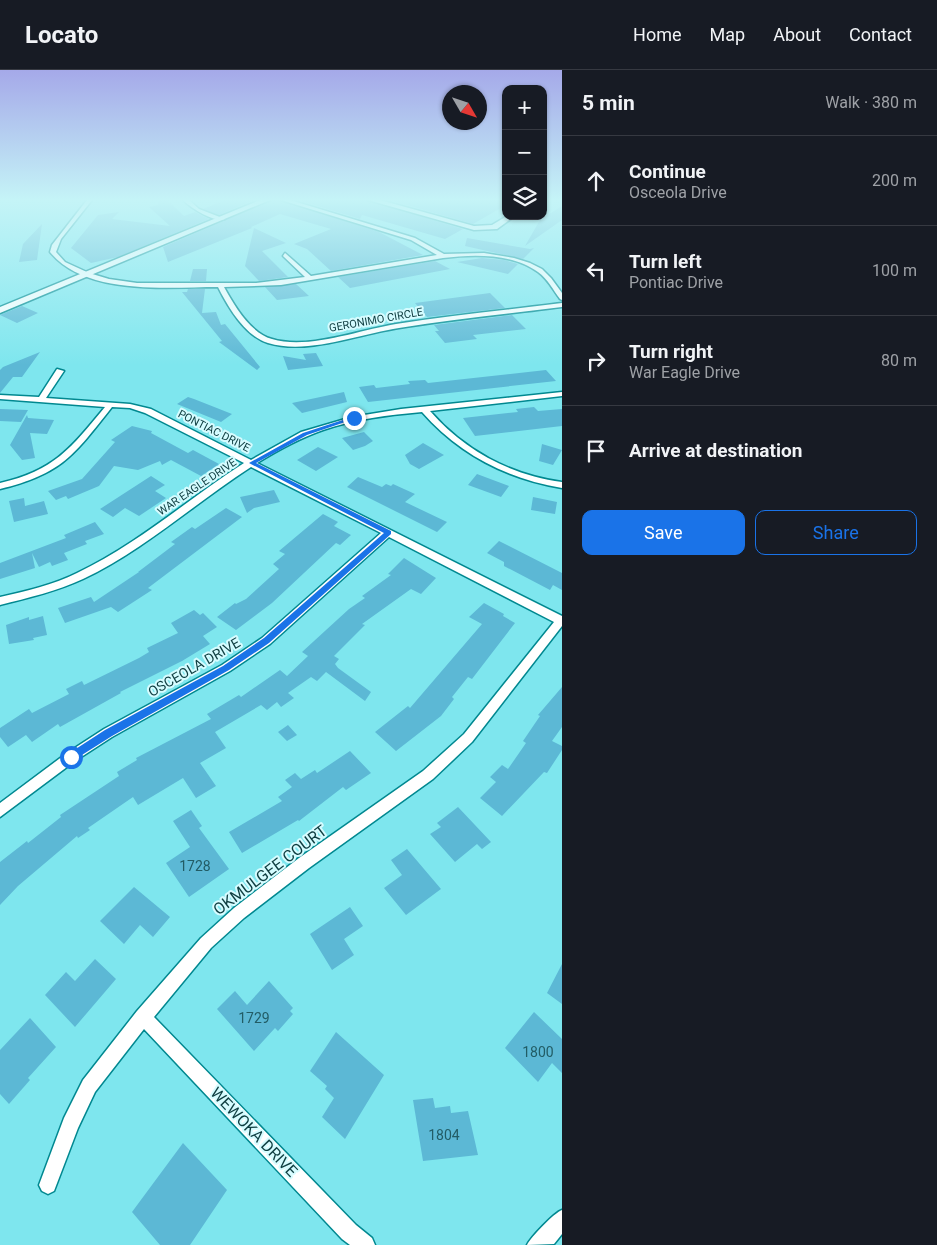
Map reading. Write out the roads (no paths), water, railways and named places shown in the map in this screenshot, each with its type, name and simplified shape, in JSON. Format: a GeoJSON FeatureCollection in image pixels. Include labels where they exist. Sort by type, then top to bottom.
{"type":"FeatureCollection","features":[{"type":"Feature","properties":{"kind":"street"},"geometry":{"type":"LineString","coordinates":[[55,255],[63,263],[87,274],[108,281],[131,285],[264,285],[443,256],[463,255]]}},
{"type":"Feature","properties":{"kind":"street"},"geometry":{"type":"LineString","coordinates":[[0,310],[134,255]]}},
{"type":"Feature","properties":{"kind":"street"},"geometry":{"type":"LineString","coordinates":[[285,255],[310,279]]}},
{"type":"Feature","properties":{"kind":"street"},"geometry":{"type":"LineString","coordinates":[[482,255],[520,262],[539,270],[549,279],[562,298]]}},
{"type":"Feature","properties":{"kind":"street","name":"GERONIMO CIRCLE"},"geometry":{"type":"LineString","coordinates":[[220,285],[258,337],[282,344],[298,344],[397,325],[562,305]]}},
{"type":"Feature","properties":{"kind":"street"},"geometry":{"type":"LineString","coordinates":[[41,400],[60,372]]}},
{"type":"Feature","properties":{"kind":"street","name":"WAR EAGLE DRIVE"},"geometry":{"type":"LineString","coordinates":[[0,601],[37,592],[79,576],[116,556],[252,463],[287,442],[335,423],[375,414],[562,394]]}},
{"type":"Feature","properties":{"kind":"street","name":"PONTIAC DRIVE"},"geometry":{"type":"LineString","coordinates":[[0,397],[130,406],[148,411],[561,620]]}},
{"type":"Feature","properties":{"kind":"street"},"geometry":{"type":"LineString","coordinates":[[0,486],[31,478],[62,461],[110,405]]}},
{"type":"Feature","properties":{"kind":"street"},"geometry":{"type":"LineString","coordinates":[[424,409],[439,428],[477,455],[526,478],[562,485]]}},
{"type":"Feature","properties":{"kind":"street","name":"OSCEOLA DRIVE"},"geometry":{"type":"LineString","coordinates":[[0,811],[47,774],[108,733],[226,668],[266,641],[389,532]]}},
{"type":"Feature","properties":{"kind":"street","name":"OKMULGEE COURT"},"geometry":{"type":"LineString","coordinates":[[48,1185],[78,1106],[89,1086],[206,943],[238,913],[304,863],[428,775],[452,755],[468,738],[561,620]]}},
{"type":"Feature","properties":{"kind":"street","name":"WEWOKA DRIVE"},"geometry":{"type":"LineString","coordinates":[[144,1017],[349,1232],[365,1245]]}},
{"type":"Feature","properties":{"kind":"street"},"geometry":{"type":"LineString","coordinates":[[537,1245],[548,1237],[562,1219]]}}]}
